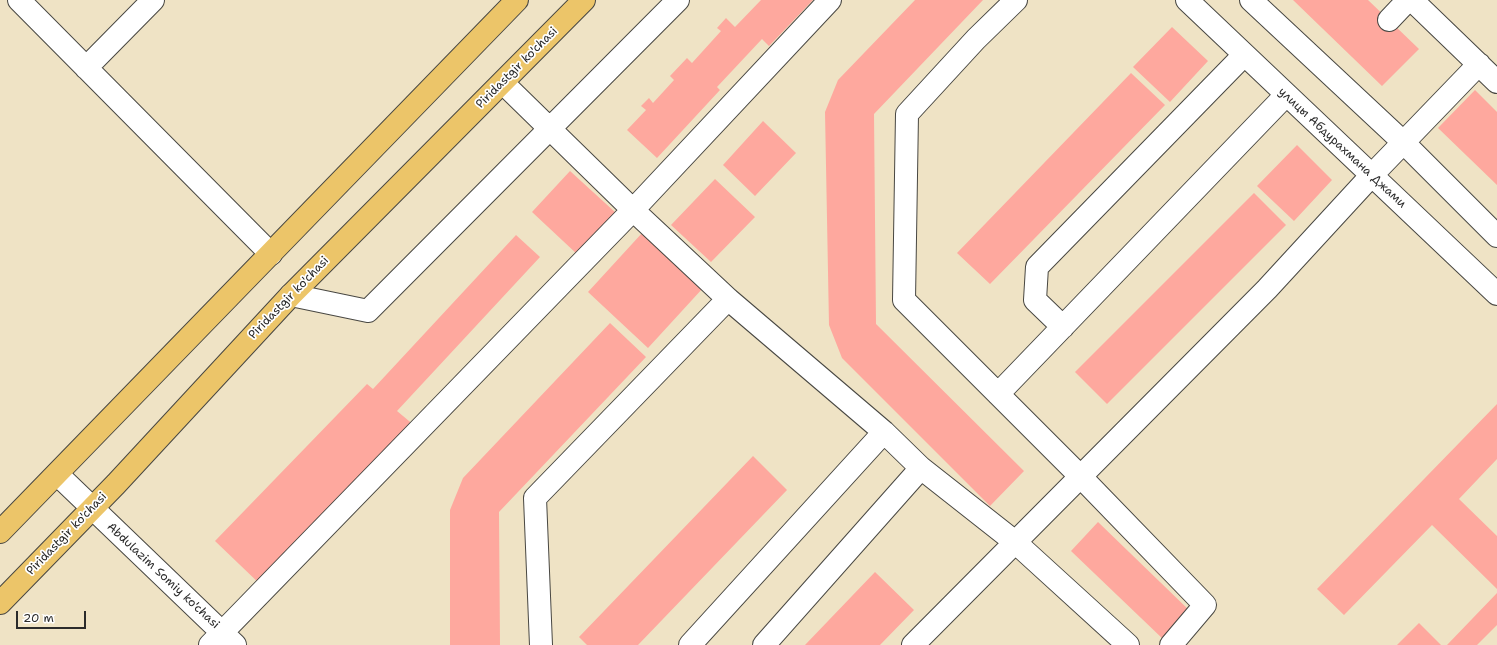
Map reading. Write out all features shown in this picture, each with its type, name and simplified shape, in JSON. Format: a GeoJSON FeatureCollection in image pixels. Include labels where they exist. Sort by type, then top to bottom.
{"type":"FeatureCollection","features":[{"type":"Feature","properties":{"kind":"main road"},"geometry":{"type":"LineString","coordinates":[[0,532],[517,0]]}},
{"type":"Feature","properties":{"kind":"main road","name":"Piridastgir ko'chasi"},"geometry":{"type":"LineString","coordinates":[[0,602],[116,484],[291,294],[503,83],[584,0]]}},
{"type":"Feature","properties":{"kind":"street"},"geometry":{"type":"LineString","coordinates":[[19,0],[271,254]]}},
{"type":"Feature","properties":{"kind":"street"},"geometry":{"type":"LineString","coordinates":[[86,68],[153,0]]}},
{"type":"Feature","properties":{"kind":"street"},"geometry":{"type":"LineString","coordinates":[[291,294],[368,311],[678,0]]}},
{"type":"Feature","properties":{"kind":"street"},"geometry":{"type":"LineString","coordinates":[[222,641],[633,210],[830,0]]}},
{"type":"Feature","properties":{"kind":"street"},"geometry":{"type":"LineString","coordinates":[[1016,0],[976,39],[908,114],[904,300],[1080,476],[1205,605],[1170,645]]}},
{"type":"Feature","properties":{"kind":"street","name":"улицы Абдурахмана Джами"},"geometry":{"type":"LineString","coordinates":[[1188,0],[1286,95],[1497,294]]}},
{"type":"Feature","properties":{"kind":"street"},"geometry":{"type":"LineString","coordinates":[[1251,0],[1403,142],[1497,236]]}},
{"type":"Feature","properties":{"kind":"street"},"geometry":{"type":"LineString","coordinates":[[1389,20],[1408,0]]}},
{"type":"Feature","properties":{"kind":"street"},"geometry":{"type":"LineString","coordinates":[[1412,0],[1497,82]]}},
{"type":"Feature","properties":{"kind":"street"},"geometry":{"type":"LineString","coordinates":[[1063,327],[1035,300],[1037,267],[1244,55]]}},
{"type":"Feature","properties":{"kind":"street"},"geometry":{"type":"LineString","coordinates":[[913,645],[1267,289],[1403,142],[1479,64]]}},
{"type":"Feature","properties":{"kind":"street"},"geometry":{"type":"LineString","coordinates":[[503,83],[633,210],[728,299],[884,432],[921,468],[1015,542],[1128,645]]}},
{"type":"Feature","properties":{"kind":"street"},"geometry":{"type":"LineString","coordinates":[[998,394],[1286,95]]}},
{"type":"Feature","properties":{"kind":"street"},"geometry":{"type":"LineString","coordinates":[[541,645],[535,498],[728,299]]}},
{"type":"Feature","properties":{"kind":"street"},"geometry":{"type":"LineString","coordinates":[[690,645],[884,432]]}},
{"type":"Feature","properties":{"kind":"street"},"geometry":{"type":"LineString","coordinates":[[764,645],[921,468]]}},
{"type":"Feature","properties":{"kind":"street","name":"Abdulazim Somiy ko'chasi"},"geometry":{"type":"LineString","coordinates":[[57,474],[222,641]]}},
{"type":"Feature","properties":{"kind":"building"},"geometry":{"type":"Polygon","coordinates":[[[761,0],[813,0],[769,46],[762,39],[717,87],[720,90],[657,158],[627,130],[646,110],[641,106],[649,98],[653,103],[674,80],[670,76],[687,58],[692,63],[721,31],[717,28],[726,18],[735,27],[761,0]]]}},
{"type":"Feature","properties":{"kind":"building"},"geometry":{"type":"Polygon","coordinates":[[[915,0],[983,0],[874,114],[876,324],[1024,471],[990,506],[842,358],[829,325],[825,112],[838,80],[915,0]]]}},
{"type":"Feature","properties":{"kind":"building"},"geometry":{"type":"Polygon","coordinates":[[[1293,0],[1368,0],[1419,49],[1382,86],[1293,0]]]}},
{"type":"Feature","properties":{"kind":"building"},"geometry":{"type":"Polygon","coordinates":[[[1172,27],[1208,61],[1170,102],[1133,67],[1172,27]]]}},
{"type":"Feature","properties":{"kind":"building"},"geometry":{"type":"Polygon","coordinates":[[[1131,73],[1165,105],[990,284],[957,253],[1131,73]]]}},
{"type":"Feature","properties":{"kind":"building"},"geometry":{"type":"Polygon","coordinates":[[[1475,90],[1497,112],[1497,185],[1438,128],[1475,90]]]}},
{"type":"Feature","properties":{"kind":"building"},"geometry":{"type":"Polygon","coordinates":[[[763,121],[796,153],[755,196],[723,165],[763,121]]]}},
{"type":"Feature","properties":{"kind":"building"},"geometry":{"type":"Polygon","coordinates":[[[1297,145],[1332,180],[1294,221],[1257,186],[1297,145]]]}},
{"type":"Feature","properties":{"kind":"building"},"geometry":{"type":"Polygon","coordinates":[[[570,171],[616,213],[578,255],[532,212],[570,171]]]}},
{"type":"Feature","properties":{"kind":"building"},"geometry":{"type":"Polygon","coordinates":[[[715,179],[755,217],[711,262],[671,225],[715,179]]]}},
{"type":"Feature","properties":{"kind":"building"},"geometry":{"type":"Polygon","coordinates":[[[1254,193],[1286,225],[1107,404],[1075,372],[1254,193]]]}},
{"type":"Feature","properties":{"kind":"building"},"geometry":{"type":"Polygon","coordinates":[[[643,232],[703,288],[648,348],[588,292],[643,232]]]}},
{"type":"Feature","properties":{"kind":"building"},"geometry":{"type":"Polygon","coordinates":[[[516,235],[540,257],[397,411],[415,426],[263,587],[215,541],[367,384],[373,389],[516,235]]]}},
{"type":"Feature","properties":{"kind":"building"},"geometry":{"type":"Polygon","coordinates":[[[610,323],[646,357],[499,512],[500,645],[450,645],[450,510],[463,478],[610,323]]]}},
{"type":"Feature","properties":{"kind":"building"},"geometry":{"type":"Polygon","coordinates":[[[1497,404],[1497,459],[1459,499],[1497,536],[1497,589],[1432,525],[1344,615],[1317,589],[1497,404]]]}},
{"type":"Feature","properties":{"kind":"building"},"geometry":{"type":"Polygon","coordinates":[[[753,456],[787,490],[638,645],[587,645],[579,637],[753,456]]]}},
{"type":"Feature","properties":{"kind":"building"},"geometry":{"type":"Polygon","coordinates":[[[1098,522],[1191,612],[1164,640],[1071,551],[1098,522]]]}},
{"type":"Feature","properties":{"kind":"building"},"geometry":{"type":"Polygon","coordinates":[[[875,572],[914,610],[880,645],[805,645],[875,572]]]}},
{"type":"Feature","properties":{"kind":"building"},"geometry":{"type":"Polygon","coordinates":[[[1497,593],[1497,625],[1477,645],[1447,645],[1497,593]]]}},
{"type":"Feature","properties":{"kind":"building"},"geometry":{"type":"Polygon","coordinates":[[[1419,623],[1441,645],[1397,645],[1419,623]]]}}]}
